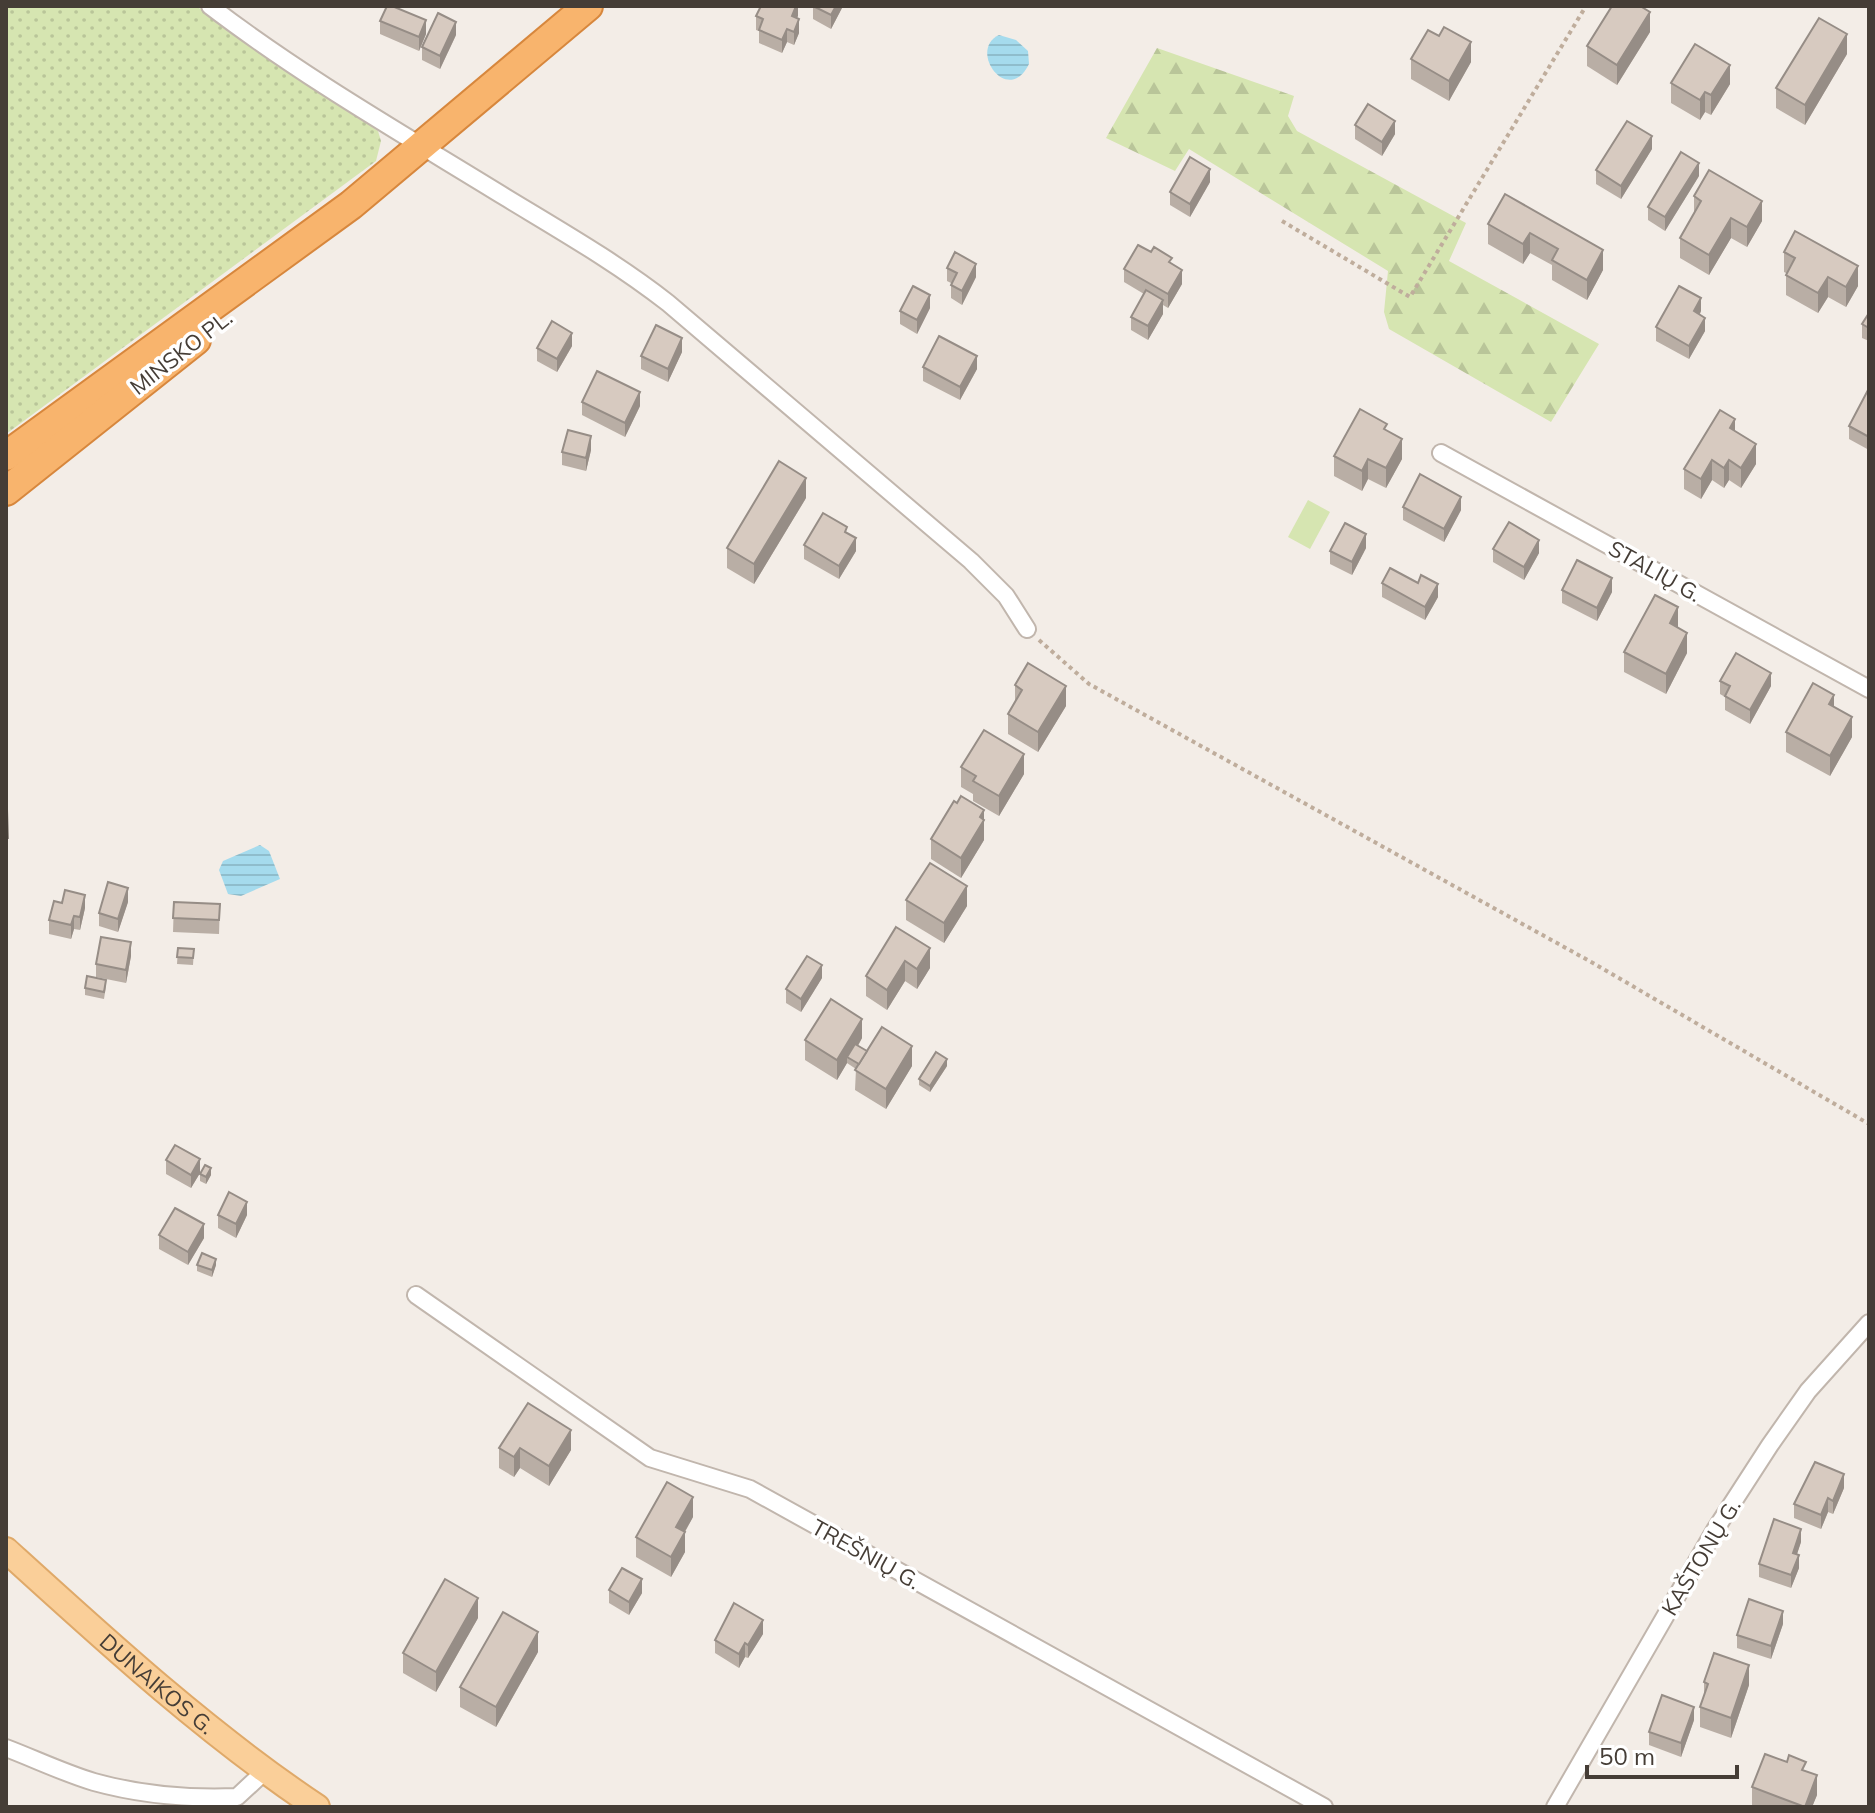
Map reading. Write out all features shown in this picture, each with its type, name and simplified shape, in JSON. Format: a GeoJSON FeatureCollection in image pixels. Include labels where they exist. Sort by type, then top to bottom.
{"type":"FeatureCollection","features":[{"type":"Feature","properties":{"kind":"highway","name":"MINSKO PL."},"geometry":{"type":"LineString","coordinates":[[6,456],[351,205],[588,6]]}},
{"type":"Feature","properties":{"kind":"highway","name":"MINSKO PL."},"geometry":{"type":"LineString","coordinates":[[6,491],[254,294],[351,205]]}},
{"type":"Feature","properties":{"kind":"main road","name":"DUNAIKOS G."},"geometry":{"type":"LineString","coordinates":[[6,1550],[119,1653],[264,1772],[317,1807]]}},
{"type":"Feature","properties":{"kind":"street"},"geometry":{"type":"LineString","coordinates":[[210,6],[252,38],[422,147],[627,271],[971,561],[1006,596],[1027,629]]}},
{"type":"Feature","properties":{"kind":"street","name":"STALIŲ G."},"geometry":{"type":"LineString","coordinates":[[1441,453],[1869,689]]}},
{"type":"Feature","properties":{"kind":"street","name":"TREŠNIŲ G."},"geometry":{"type":"LineString","coordinates":[[416,1295],[650,1458],[750,1489],[1324,1807]]}},
{"type":"Feature","properties":{"kind":"street","name":"KAŠTONŲ G."},"geometry":{"type":"LineString","coordinates":[[1555,1807],[1715,1530],[1770,1445],[1808,1391],[1869,1323]]}},
{"type":"Feature","properties":{"kind":"street"},"geometry":{"type":"LineString","coordinates":[[6,1748],[91,1781],[125,1789],[197,1798],[237,1797],[264,1772]]}},
{"type":"Feature","properties":{"kind":"path"},"geometry":{"type":"LineString","coordinates":[[1282,221],[1410,297],[1586,6]]}},
{"type":"Feature","properties":{"kind":"path"},"geometry":{"type":"LineString","coordinates":[[1027,629],[1089,684],[1593,963],[1869,1124]]}},
{"type":"Feature","properties":{"kind":"green space"},"geometry":{"type":"Polygon","coordinates":[[[6,6],[196,6],[378,131],[381,141],[376,161],[6,434],[6,6]]]}},
{"type":"Feature","properties":{"kind":"green space"},"geometry":{"type":"Polygon","coordinates":[[[1157,48],[1294,96],[1288,116],[1297,131],[1466,223],[1449,261],[1599,344],[1551,422],[1389,329],[1384,312],[1388,271],[1189,149],[1175,171],[1106,138],[1157,48]]]}},
{"type":"Feature","properties":{"kind":"green space"},"geometry":{"type":"Polygon","coordinates":[[[1308,500],[1330,512],[1310,549],[1288,537],[1308,500]]]}},
{"type":"Feature","properties":{"kind":"water"},"geometry":{"type":"Polygon","coordinates":[[[999,35],[1016,40],[1028,51],[1029,64],[1020,76],[1011,80],[1002,78],[989,62],[987,52],[990,42],[999,35]]]}},
{"type":"Feature","properties":{"kind":"water"},"geometry":{"type":"Polygon","coordinates":[[[260,845],[269,851],[280,879],[241,896],[228,894],[219,870],[223,861],[260,845]]]}},
{"type":"Feature","properties":{"kind":"building"},"geometry":{"type":"Polygon","coordinates":[[[387,6],[426,20],[419,37],[380,21],[387,6]]]}},
{"type":"Feature","properties":{"kind":"building"},"geometry":{"type":"Polygon","coordinates":[[[761,6],[796,6],[792,16],[799,19],[794,32],[787,29],[782,40],[759,30],[763,19],[756,16],[761,6]]]}},
{"type":"Feature","properties":{"kind":"building"},"geometry":{"type":"Polygon","coordinates":[[[813,6],[836,6],[831,15],[813,6]]]}},
{"type":"Feature","properties":{"kind":"building"},"geometry":{"type":"Polygon","coordinates":[[[1612,6],[1640,6],[1650,12],[1617,65],[1587,46],[1612,6]]]}},
{"type":"Feature","properties":{"kind":"building"},"geometry":{"type":"Polygon","coordinates":[[[438,13],[456,22],[440,56],[422,47],[438,13]]]}},
{"type":"Feature","properties":{"kind":"building"},"geometry":{"type":"Polygon","coordinates":[[[1819,18],[1847,34],[1805,105],[1776,88],[1819,18]]]}},
{"type":"Feature","properties":{"kind":"building"},"geometry":{"type":"Polygon","coordinates":[[[1444,27],[1471,42],[1449,81],[1411,59],[1428,30],[1439,36],[1444,27]]]}},
{"type":"Feature","properties":{"kind":"building"},"geometry":{"type":"Polygon","coordinates":[[[1695,44],[1730,65],[1711,95],[1705,92],[1700,100],[1671,83],[1695,44]]]}},
{"type":"Feature","properties":{"kind":"building"},"geometry":{"type":"Polygon","coordinates":[[[1368,104],[1395,121],[1382,142],[1355,125],[1368,104]]]}},
{"type":"Feature","properties":{"kind":"building"},"geometry":{"type":"Polygon","coordinates":[[[1627,121],[1652,136],[1621,186],[1596,170],[1627,121]]]}},
{"type":"Feature","properties":{"kind":"building"},"geometry":{"type":"Polygon","coordinates":[[[1681,152],[1699,163],[1665,217],[1648,207],[1681,152]]]}},
{"type":"Feature","properties":{"kind":"building"},"geometry":{"type":"Polygon","coordinates":[[[1190,157],[1210,169],[1190,204],[1170,192],[1190,157]]]}},
{"type":"Feature","properties":{"kind":"building"},"geometry":{"type":"Polygon","coordinates":[[[1709,170],[1762,201],[1747,227],[1731,218],[1709,255],[1680,238],[1701,201],[1694,196],[1709,170]]]}},
{"type":"Feature","properties":{"kind":"building"},"geometry":{"type":"Polygon","coordinates":[[[1505,194],[1603,250],[1587,280],[1552,260],[1558,249],[1530,233],[1523,244],[1488,224],[1505,194]]]}},
{"type":"Feature","properties":{"kind":"building"},"geometry":{"type":"Polygon","coordinates":[[[1795,231],[1858,266],[1846,287],[1828,277],[1818,293],[1786,275],[1795,258],[1784,252],[1795,231]]]}},
{"type":"Feature","properties":{"kind":"building"},"geometry":{"type":"Polygon","coordinates":[[[1138,245],[1151,252],[1154,247],[1172,258],[1169,262],[1182,270],[1168,294],[1124,269],[1138,245]]]}},
{"type":"Feature","properties":{"kind":"building"},"geometry":{"type":"Polygon","coordinates":[[[955,252],[976,264],[962,291],[951,285],[957,273],[947,268],[955,252]]]}},
{"type":"Feature","properties":{"kind":"building"},"geometry":{"type":"Polygon","coordinates":[[[913,286],[930,295],[917,320],[900,311],[913,286]]]}},
{"type":"Feature","properties":{"kind":"building"},"geometry":{"type":"Polygon","coordinates":[[[1679,286],[1701,298],[1694,311],[1705,318],[1689,346],[1656,327],[1679,286]]]}},
{"type":"Feature","properties":{"kind":"building"},"geometry":{"type":"Polygon","coordinates":[[[1146,290],[1163,300],[1148,326],[1131,317],[1146,290]]]}},
{"type":"Feature","properties":{"kind":"building"},"geometry":{"type":"Polygon","coordinates":[[[1869,313],[1869,328],[1862,324],[1869,313]]]}},
{"type":"Feature","properties":{"kind":"building"},"geometry":{"type":"Polygon","coordinates":[[[552,321],[572,333],[557,359],[537,348],[552,321]]]}},
{"type":"Feature","properties":{"kind":"building"},"geometry":{"type":"Polygon","coordinates":[[[656,325],[682,338],[668,369],[641,356],[656,325]]]}},
{"type":"Feature","properties":{"kind":"building"},"geometry":{"type":"Polygon","coordinates":[[[939,336],[977,356],[960,387],[923,367],[939,336]]]}},
{"type":"Feature","properties":{"kind":"building"},"geometry":{"type":"Polygon","coordinates":[[[597,371],[640,392],[625,423],[582,402],[597,371]]]}},
{"type":"Feature","properties":{"kind":"building"},"geometry":{"type":"Polygon","coordinates":[[[1869,390],[1869,437],[1849,426],[1869,390]]]}},
{"type":"Feature","properties":{"kind":"building"},"geometry":{"type":"Polygon","coordinates":[[[1360,409],[1387,424],[1384,429],[1402,439],[1386,468],[1368,459],[1362,471],[1334,456],[1360,409]]]}},
{"type":"Feature","properties":{"kind":"building"},"geometry":{"type":"Polygon","coordinates":[[[1720,410],[1735,419],[1730,428],[1756,444],[1741,468],[1729,460],[1724,468],[1712,460],[1701,479],[1684,469],[1720,410]]]}},
{"type":"Feature","properties":{"kind":"building"},"geometry":{"type":"Polygon","coordinates":[[[568,430],[591,436],[586,458],[562,452],[568,430]]]}},
{"type":"Feature","properties":{"kind":"building"},"geometry":{"type":"Polygon","coordinates":[[[779,461],[806,478],[754,564],[727,548],[779,461]]]}},
{"type":"Feature","properties":{"kind":"building"},"geometry":{"type":"Polygon","coordinates":[[[1420,474],[1461,497],[1444,529],[1403,507],[1420,474]]]}},
{"type":"Feature","properties":{"kind":"building"},"geometry":{"type":"Polygon","coordinates":[[[823,513],[847,527],[845,532],[856,538],[839,566],[804,545],[823,513]]]}},
{"type":"Feature","properties":{"kind":"building"},"geometry":{"type":"Polygon","coordinates":[[[1509,522],[1539,540],[1524,567],[1493,549],[1509,522]]]}},
{"type":"Feature","properties":{"kind":"building"},"geometry":{"type":"Polygon","coordinates":[[[1345,523],[1366,534],[1352,562],[1330,551],[1345,523]]]}},
{"type":"Feature","properties":{"kind":"building"},"geometry":{"type":"Polygon","coordinates":[[[1577,560],[1612,578],[1597,608],[1562,590],[1577,560]]]}},
{"type":"Feature","properties":{"kind":"building"},"geometry":{"type":"Polygon","coordinates":[[[1390,568],[1418,583],[1421,575],[1438,584],[1425,607],[1382,583],[1390,568]]]}},
{"type":"Feature","properties":{"kind":"building"},"geometry":{"type":"Polygon","coordinates":[[[1655,595],[1678,607],[1670,623],[1687,633],[1666,674],[1624,652],[1655,595]]]}},
{"type":"Feature","properties":{"kind":"building"},"geometry":{"type":"Polygon","coordinates":[[[1736,653],[1771,673],[1750,710],[1725,696],[1730,686],[1720,681],[1736,653]]]}},
{"type":"Feature","properties":{"kind":"building"},"geometry":{"type":"Polygon","coordinates":[[[1028,663],[1066,686],[1038,732],[1008,714],[1022,690],[1015,685],[1028,663]]]}},
{"type":"Feature","properties":{"kind":"building"},"geometry":{"type":"Polygon","coordinates":[[[1813,683],[1834,695],[1829,704],[1852,717],[1830,756],[1786,732],[1813,683]]]}},
{"type":"Feature","properties":{"kind":"building"},"geometry":{"type":"Polygon","coordinates":[[[984,730],[1024,754],[999,796],[973,781],[976,776],[961,767],[984,730]]]}},
{"type":"Feature","properties":{"kind":"building"},"geometry":{"type":"Polygon","coordinates":[[[961,796],[984,810],[980,817],[984,820],[961,858],[931,839],[954,801],[957,803],[961,796]]]}},
{"type":"Feature","properties":{"kind":"building"},"geometry":{"type":"Polygon","coordinates":[[[7,809],[8,838],[6,838],[7,809]]]}},
{"type":"Feature","properties":{"kind":"building"},"geometry":{"type":"Polygon","coordinates":[[[930,863],[967,886],[944,923],[906,900],[930,863]]]}},
{"type":"Feature","properties":{"kind":"building"},"geometry":{"type":"Polygon","coordinates":[[[108,882],[128,888],[118,919],[99,913],[108,882]]]}},
{"type":"Feature","properties":{"kind":"building"},"geometry":{"type":"Polygon","coordinates":[[[65,890],[85,895],[80,917],[74,916],[71,925],[49,920],[54,901],[62,903],[65,890]]]}},
{"type":"Feature","properties":{"kind":"building"},"geometry":{"type":"Polygon","coordinates":[[[174,902],[220,904],[219,920],[173,918],[174,902]]]}},
{"type":"Feature","properties":{"kind":"building"},"geometry":{"type":"Polygon","coordinates":[[[896,927],[930,948],[917,969],[905,961],[887,990],[866,976],[896,927]]]}},
{"type":"Feature","properties":{"kind":"building"},"geometry":{"type":"Polygon","coordinates":[[[101,937],[131,942],[126,970],[96,964],[101,937]]]}},
{"type":"Feature","properties":{"kind":"building"},"geometry":{"type":"Polygon","coordinates":[[[178,948],[194,949],[193,958],[177,957],[178,948]]]}},
{"type":"Feature","properties":{"kind":"building"},"geometry":{"type":"Polygon","coordinates":[[[807,956],[822,965],[801,999],[786,989],[807,956]]]}},
{"type":"Feature","properties":{"kind":"building"},"geometry":{"type":"Polygon","coordinates":[[[87,976],[106,980],[104,992],[85,988],[87,976]]]}},
{"type":"Feature","properties":{"kind":"building"},"geometry":{"type":"Polygon","coordinates":[[[831,999],[862,1019],[837,1060],[805,1040],[831,999]]]}},
{"type":"Feature","properties":{"kind":"building"},"geometry":{"type":"Polygon","coordinates":[[[882,1027],[912,1046],[886,1089],[855,1070],[882,1027]]]}},
{"type":"Feature","properties":{"kind":"building"},"geometry":{"type":"Polygon","coordinates":[[[855,1044],[867,1051],[859,1064],[847,1057],[855,1044]]]}},
{"type":"Feature","properties":{"kind":"building"},"geometry":{"type":"Polygon","coordinates":[[[936,1052],[947,1059],[930,1086],[919,1079],[936,1052]]]}},
{"type":"Feature","properties":{"kind":"building"},"geometry":{"type":"Polygon","coordinates":[[[175,1145],[200,1159],[191,1175],[166,1160],[175,1145]]]}},
{"type":"Feature","properties":{"kind":"building"},"geometry":{"type":"Polygon","coordinates":[[[205,1165],[211,1168],[206,1177],[200,1174],[205,1165]]]}},
{"type":"Feature","properties":{"kind":"building"},"geometry":{"type":"Polygon","coordinates":[[[229,1192],[247,1202],[236,1224],[218,1215],[229,1192]]]}},
{"type":"Feature","properties":{"kind":"building"},"geometry":{"type":"Polygon","coordinates":[[[175,1208],[204,1224],[188,1252],[159,1235],[175,1208]]]}},
{"type":"Feature","properties":{"kind":"building"},"geometry":{"type":"Polygon","coordinates":[[[202,1253],[216,1259],[212,1270],[197,1265],[202,1253]]]}},
{"type":"Feature","properties":{"kind":"building"},"geometry":{"type":"Polygon","coordinates":[[[528,1403],[571,1430],[549,1466],[520,1448],[514,1457],[499,1448],[528,1403]]]}},
{"type":"Feature","properties":{"kind":"building"},"geometry":{"type":"Polygon","coordinates":[[[1815,1462],[1844,1474],[1833,1501],[1828,1498],[1821,1515],[1794,1504],[1815,1462]]]}},
{"type":"Feature","properties":{"kind":"building"},"geometry":{"type":"Polygon","coordinates":[[[667,1482],[693,1497],[676,1527],[685,1532],[671,1557],[636,1537],[667,1482]]]}},
{"type":"Feature","properties":{"kind":"building"},"geometry":{"type":"Polygon","coordinates":[[[1774,1519],[1801,1529],[1793,1553],[1799,1555],[1791,1575],[1759,1564],[1774,1519]]]}},
{"type":"Feature","properties":{"kind":"building"},"geometry":{"type":"Polygon","coordinates":[[[622,1568],[642,1579],[629,1602],[609,1590],[622,1568]]]}},
{"type":"Feature","properties":{"kind":"building"},"geometry":{"type":"Polygon","coordinates":[[[445,1579],[478,1598],[436,1672],[403,1653],[445,1579]]]}},
{"type":"Feature","properties":{"kind":"building"},"geometry":{"type":"Polygon","coordinates":[[[1749,1599],[1783,1611],[1771,1646],[1737,1635],[1749,1599]]]}},
{"type":"Feature","properties":{"kind":"building"},"geometry":{"type":"Polygon","coordinates":[[[734,1603],[763,1620],[739,1654],[715,1640],[734,1603]]]}},
{"type":"Feature","properties":{"kind":"building"},"geometry":{"type":"Polygon","coordinates":[[[503,1612],[538,1632],[496,1707],[460,1687],[503,1612]]]}},
{"type":"Feature","properties":{"kind":"building"},"geometry":{"type":"Polygon","coordinates":[[[1714,1653],[1749,1665],[1731,1718],[1700,1707],[1708,1684],[1704,1682],[1714,1653]]]}},
{"type":"Feature","properties":{"kind":"building"},"geometry":{"type":"Polygon","coordinates":[[[1662,1695],[1694,1707],[1681,1743],[1649,1732],[1662,1695]]]}},
{"type":"Feature","properties":{"kind":"building"},"geometry":{"type":"Polygon","coordinates":[[[1765,1754],[1787,1762],[1789,1755],[1806,1762],[1802,1770],[1817,1775],[1805,1807],[1752,1787],[1765,1754]]]}}]}
